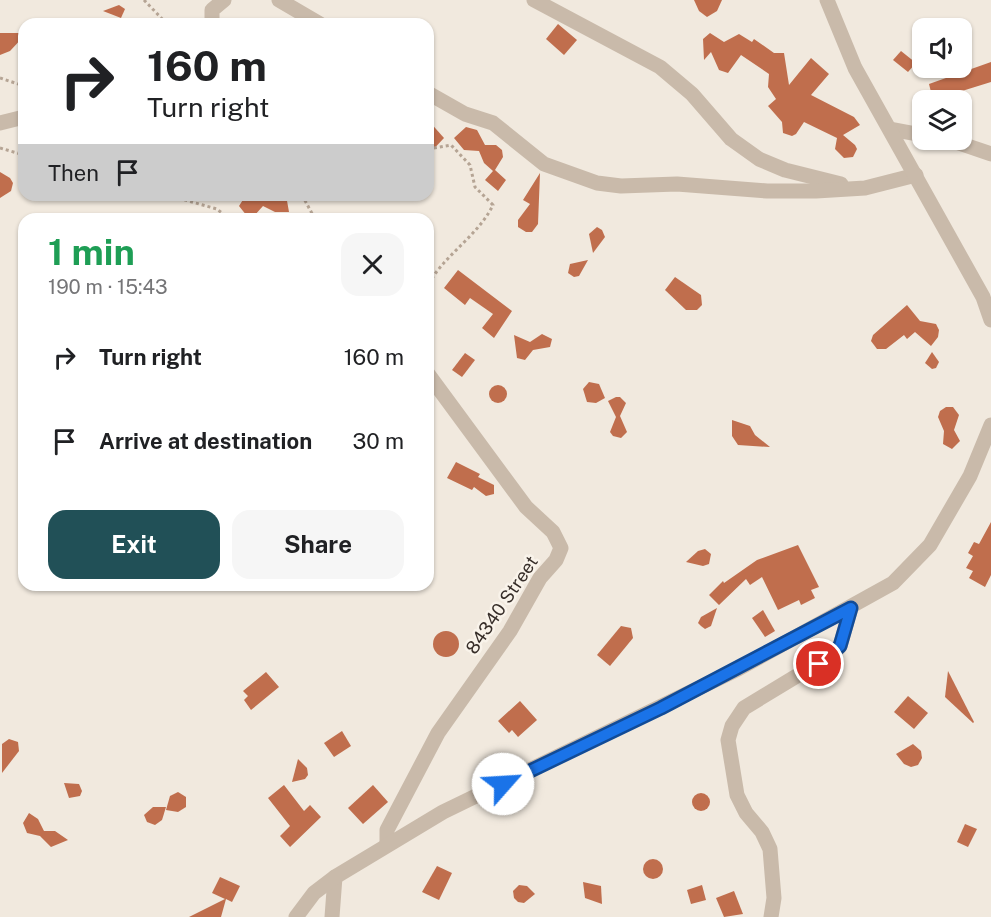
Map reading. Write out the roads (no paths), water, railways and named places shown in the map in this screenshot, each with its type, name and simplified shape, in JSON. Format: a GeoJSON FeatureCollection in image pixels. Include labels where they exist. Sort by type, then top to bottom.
{"type":"FeatureCollection","features":[{"type":"Feature","properties":{"kind":"street"},"geometry":{"type":"LineString","coordinates":[[212,18],[212,10],[224,0]]}},
{"type":"Feature","properties":{"kind":"street"},"geometry":{"type":"LineString","coordinates":[[279,0],[310,18]]}},
{"type":"Feature","properties":{"kind":"street"},"geometry":{"type":"LineString","coordinates":[[534,0],[660,67],[692,94],[731,139],[759,159],[785,170],[821,180],[865,188]]}},
{"type":"Feature","properties":{"kind":"street"},"geometry":{"type":"LineString","coordinates":[[826,0],[855,68],[983,297],[991,320]]}},
{"type":"Feature","properties":{"kind":"street"},"geometry":{"type":"LineString","coordinates":[[434,96],[465,114],[493,123],[544,164],[597,183],[621,186],[677,184],[767,191],[865,188],[916,175]]}},
{"type":"Feature","properties":{"kind":"street"},"geometry":{"type":"LineString","coordinates":[[0,123],[18,118]]}},
{"type":"Feature","properties":{"kind":"street"},"geometry":{"type":"LineString","coordinates":[[890,129],[912,133]]}},
{"type":"Feature","properties":{"kind":"street"},"geometry":{"type":"LineString","coordinates":[[972,148],[991,154]]}},
{"type":"Feature","properties":{"kind":"street","name":"84340 Street"},"geometry":{"type":"LineString","coordinates":[[387,844],[387,830],[438,733],[510,631],[540,578],[556,560],[561,548],[553,532],[526,507],[434,382]]}},
{"type":"Feature","properties":{"kind":"street"},"geometry":{"type":"LineString","coordinates":[[296,917],[314,893],[335,877],[443,812],[728,674],[893,583],[930,545],[970,476],[991,424]]}},
{"type":"Feature","properties":{"kind":"street"},"geometry":{"type":"LineString","coordinates":[[771,917],[774,898],[770,849],[762,832],[746,813],[737,795],[728,740],[732,726],[744,708],[832,654],[840,646],[851,608]]}},
{"type":"Feature","properties":{"kind":"street"},"geometry":{"type":"LineString","coordinates":[[332,917],[335,877]]}}]}
